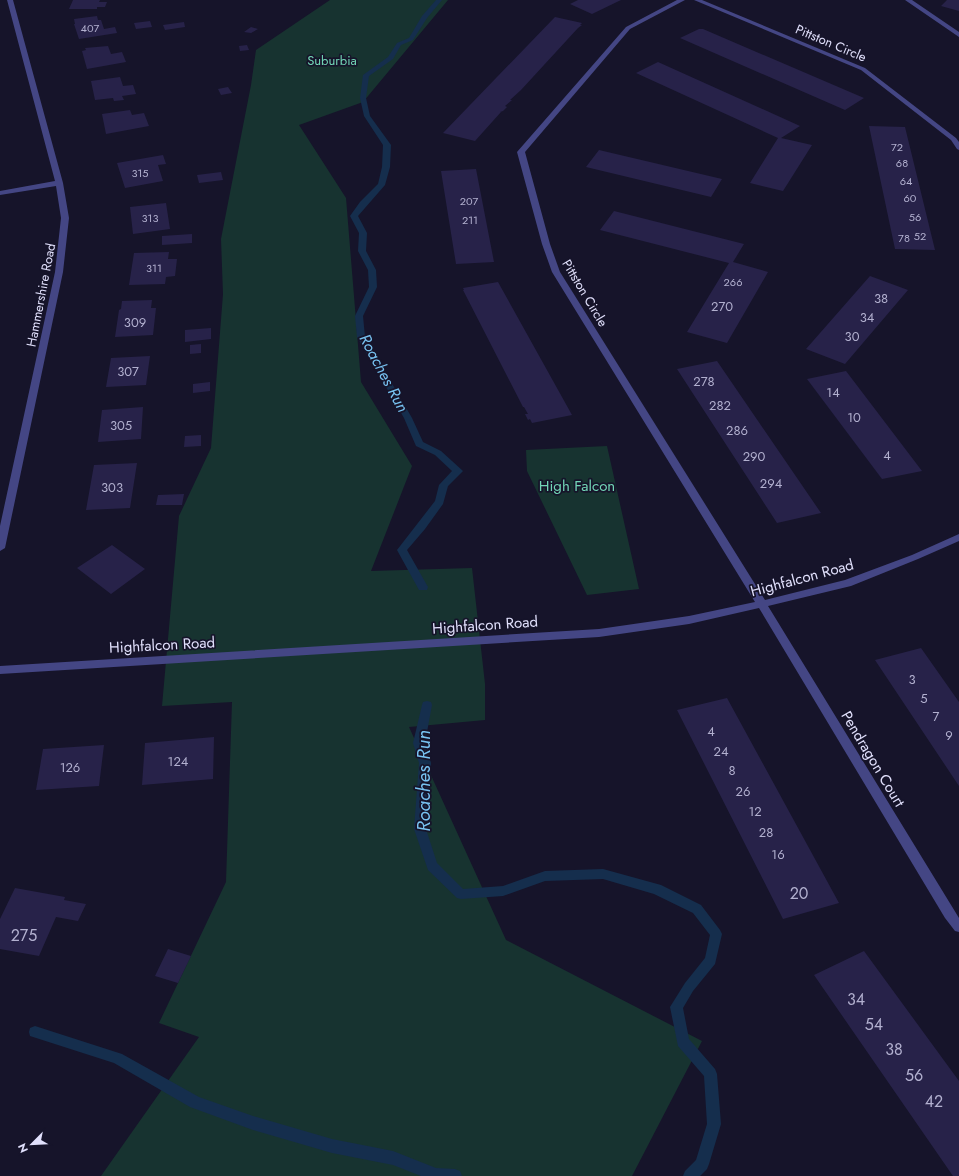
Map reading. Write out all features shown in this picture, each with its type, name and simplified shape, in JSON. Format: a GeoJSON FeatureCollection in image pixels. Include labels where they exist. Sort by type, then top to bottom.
{"type":"FeatureCollection","features":[{"type":"Feature","properties":{"kind":"street","name":"Hammershire Road"},"geometry":{"type":"LineString","coordinates":[[0,548],[59,272],[65,218],[59,183],[10,0]]}},
{"type":"Feature","properties":{"kind":"street","name":"Pittston Circle"},"geometry":{"type":"LineString","coordinates":[[682,0],[628,28],[521,152],[546,244],[556,272],[762,604]]}},
{"type":"Feature","properties":{"kind":"street","name":"Pittston Circle"},"geometry":{"type":"LineString","coordinates":[[697,0],[863,69],[954,139],[959,148]]}},
{"type":"Feature","properties":{"kind":"street"},"geometry":{"type":"LineString","coordinates":[[908,0],[959,35]]}},
{"type":"Feature","properties":{"kind":"street"},"geometry":{"type":"LineString","coordinates":[[0,193],[59,183]]}},
{"type":"Feature","properties":{"kind":"street","name":"Highfalcon Road"},"geometry":{"type":"LineString","coordinates":[[0,670],[599,633],[689,620],[847,583],[915,557],[959,537]]}},
{"type":"Feature","properties":{"kind":"street","name":"Pendragon Court"},"geometry":{"type":"LineString","coordinates":[[762,604],[954,912],[959,927]]}},
{"type":"Feature","properties":{"kind":"green space","name":"Suburbia"},"geometry":{"type":"Polygon","coordinates":[[[330,0],[448,0],[363,102],[299,125],[346,198],[361,382],[412,466],[371,571],[472,568],[485,684],[485,720],[409,727],[506,940],[702,1041],[632,1176],[101,1176],[199,1037],[159,1023],[226,882],[232,702],[162,706],[179,516],[211,448],[223,294],[221,239],[251,85],[256,50],[330,0]]]}},
{"type":"Feature","properties":{"kind":"green space","name":"High Falcon"},"geometry":{"type":"Polygon","coordinates":[[[607,446],[639,589],[587,595],[527,471],[526,450],[607,446]]]}},
{"type":"Feature","properties":{"kind":"building"},"geometry":{"type":"Polygon","coordinates":[[[73,0],[100,0],[99,2],[107,2],[105,7],[97,7],[97,9],[69,9],[73,0]]]}},
{"type":"Feature","properties":{"kind":"building"},"geometry":{"type":"Polygon","coordinates":[[[578,0],[621,0],[592,14],[570,4],[578,0]]]}},
{"type":"Feature","properties":{"kind":"building"},"geometry":{"type":"Polygon","coordinates":[[[947,0],[959,0],[959,11],[941,6],[947,0]]]}},
{"type":"Feature","properties":{"kind":"building"},"geometry":{"type":"Polygon","coordinates":[[[97,16],[98,20],[101,20],[104,29],[115,27],[117,33],[79,39],[74,24],[74,19],[97,16]]]}},
{"type":"Feature","properties":{"kind":"building"},"geometry":{"type":"Polygon","coordinates":[[[555,17],[582,23],[580,25],[582,25],[510,100],[512,100],[505,106],[507,107],[500,112],[475,141],[443,133],[555,17]]]}},
{"type":"Feature","properties":{"kind":"building"},"geometry":{"type":"Polygon","coordinates":[[[150,21],[152,27],[136,29],[134,23],[150,21]]]}},
{"type":"Feature","properties":{"kind":"building"},"geometry":{"type":"Polygon","coordinates":[[[184,22],[185,27],[165,30],[163,25],[184,22]]]}},
{"type":"Feature","properties":{"kind":"building"},"geometry":{"type":"Polygon","coordinates":[[[251,27],[258,29],[251,33],[244,32],[251,27]]]}},
{"type":"Feature","properties":{"kind":"building"},"geometry":{"type":"Polygon","coordinates":[[[699,29],[703,29],[864,98],[845,110],[680,38],[699,29]]]}},
{"type":"Feature","properties":{"kind":"building"},"geometry":{"type":"Polygon","coordinates":[[[247,45],[249,50],[240,51],[239,46],[247,45]]]}},
{"type":"Feature","properties":{"kind":"building"},"geometry":{"type":"Polygon","coordinates":[[[108,46],[111,54],[122,52],[126,62],[87,69],[82,51],[86,50],[85,48],[108,46]]]}},
{"type":"Feature","properties":{"kind":"building"},"geometry":{"type":"Polygon","coordinates":[[[658,62],[800,126],[781,138],[812,145],[783,191],[750,183],[778,138],[636,73],[658,62]]]}},
{"type":"Feature","properties":{"kind":"building"},"geometry":{"type":"Polygon","coordinates":[[[120,77],[123,86],[133,85],[136,94],[122,96],[124,100],[114,101],[113,98],[95,100],[91,81],[120,77]]]}},
{"type":"Feature","properties":{"kind":"building"},"geometry":{"type":"Polygon","coordinates":[[[228,87],[232,93],[221,95],[218,89],[228,87]]]}},
{"type":"Feature","properties":{"kind":"building"},"geometry":{"type":"Polygon","coordinates":[[[130,110],[132,115],[144,113],[149,126],[106,134],[102,114],[130,110]]]}},
{"type":"Feature","properties":{"kind":"building"},"geometry":{"type":"Polygon","coordinates":[[[869,126],[905,127],[935,250],[895,249],[869,126]]]}},
{"type":"Feature","properties":{"kind":"building"},"geometry":{"type":"Polygon","coordinates":[[[599,150],[722,179],[711,197],[586,167],[599,150]]]}},
{"type":"Feature","properties":{"kind":"building"},"geometry":{"type":"Polygon","coordinates":[[[163,155],[166,164],[158,165],[163,181],[125,188],[117,163],[163,155]]]}},
{"type":"Feature","properties":{"kind":"building"},"geometry":{"type":"Polygon","coordinates":[[[476,169],[494,262],[456,264],[441,171],[476,169]]]}},
{"type":"Feature","properties":{"kind":"building"},"geometry":{"type":"Polygon","coordinates":[[[221,172],[223,180],[199,183],[197,175],[221,172]]]}},
{"type":"Feature","properties":{"kind":"building"},"geometry":{"type":"Polygon","coordinates":[[[166,203],[170,229],[133,234],[130,207],[166,203]]]}},
{"type":"Feature","properties":{"kind":"building"},"geometry":{"type":"Polygon","coordinates":[[[614,211],[744,244],[733,262],[768,272],[727,343],[687,332],[729,263],[600,230],[614,211]]]}},
{"type":"Feature","properties":{"kind":"building"},"geometry":{"type":"Polygon","coordinates":[[[192,234],[192,243],[162,245],[162,236],[192,234]]]}},
{"type":"Feature","properties":{"kind":"building"},"geometry":{"type":"Polygon","coordinates":[[[169,252],[168,259],[177,259],[175,276],[166,277],[165,284],[129,285],[134,253],[169,252]]]}},
{"type":"Feature","properties":{"kind":"building"},"geometry":{"type":"Polygon","coordinates":[[[870,276],[908,290],[845,364],[806,349],[870,276]]]}},
{"type":"Feature","properties":{"kind":"building"},"geometry":{"type":"Polygon","coordinates":[[[498,282],[572,415],[532,423],[530,419],[528,420],[525,414],[528,414],[463,290],[463,288],[498,282]]]}},
{"type":"Feature","properties":{"kind":"building"},"geometry":{"type":"Polygon","coordinates":[[[152,300],[151,308],[156,308],[153,335],[115,337],[119,310],[121,309],[122,301],[152,300]]]}},
{"type":"Feature","properties":{"kind":"building"},"geometry":{"type":"Polygon","coordinates":[[[211,328],[211,339],[185,342],[185,330],[211,328]]]}},
{"type":"Feature","properties":{"kind":"building"},"geometry":{"type":"Polygon","coordinates":[[[201,344],[201,353],[190,354],[190,345],[201,344]]]}},
{"type":"Feature","properties":{"kind":"building"},"geometry":{"type":"Polygon","coordinates":[[[150,356],[146,385],[106,387],[111,358],[150,356]]]}},
{"type":"Feature","properties":{"kind":"building"},"geometry":{"type":"Polygon","coordinates":[[[717,361],[821,513],[777,523],[677,369],[717,361]]]}},
{"type":"Feature","properties":{"kind":"building"},"geometry":{"type":"Polygon","coordinates":[[[846,371],[922,471],[882,479],[807,379],[846,371]]]}},
{"type":"Feature","properties":{"kind":"building"},"geometry":{"type":"Polygon","coordinates":[[[210,382],[210,391],[193,393],[193,384],[210,382]]]}},
{"type":"Feature","properties":{"kind":"building"},"geometry":{"type":"Polygon","coordinates":[[[143,407],[141,439],[98,442],[102,410],[143,407]]]}},
{"type":"Feature","properties":{"kind":"building"},"geometry":{"type":"Polygon","coordinates":[[[201,435],[201,446],[184,447],[185,436],[201,435]]]}},
{"type":"Feature","properties":{"kind":"building"},"geometry":{"type":"Polygon","coordinates":[[[137,463],[130,508],[86,510],[94,465],[137,463]]]}},
{"type":"Feature","properties":{"kind":"building"},"geometry":{"type":"Polygon","coordinates":[[[184,494],[182,505],[156,505],[158,495],[184,494]]]}},
{"type":"Feature","properties":{"kind":"building"},"geometry":{"type":"Polygon","coordinates":[[[112,545],[145,569],[111,594],[77,568],[112,545]]]}},
{"type":"Feature","properties":{"kind":"building"},"geometry":{"type":"Polygon","coordinates":[[[921,648],[959,702],[959,786],[875,660],[921,648]]]}},
{"type":"Feature","properties":{"kind":"building"},"geometry":{"type":"Polygon","coordinates":[[[727,698],[839,903],[783,919],[677,710],[727,698]]]}},
{"type":"Feature","properties":{"kind":"building"},"geometry":{"type":"Polygon","coordinates":[[[214,737],[213,779],[142,785],[145,743],[214,737]]]}},
{"type":"Feature","properties":{"kind":"building"},"geometry":{"type":"Polygon","coordinates":[[[104,745],[99,786],[36,790],[43,749],[104,745]]]}},
{"type":"Feature","properties":{"kind":"building"},"geometry":{"type":"Polygon","coordinates":[[[15,888],[65,897],[64,900],[86,904],[78,921],[56,917],[39,956],[0,949],[0,919],[15,888]]]}},
{"type":"Feature","properties":{"kind":"building"},"geometry":{"type":"Polygon","coordinates":[[[168,949],[191,956],[178,983],[155,976],[168,949]]]}},
{"type":"Feature","properties":{"kind":"building"},"geometry":{"type":"Polygon","coordinates":[[[864,951],[959,1081],[959,1176],[953,1176],[814,975],[864,951]]]}},
{"type":"Feature","properties":{"kind":"waterway","name":"Roaches Run"},"geometry":{"type":"LineString","coordinates":[[423,587],[402,550],[422,527],[440,502],[444,485],[458,471],[438,453],[419,444],[408,418],[361,337],[359,316],[373,287],[372,270],[362,251],[363,233],[354,216],[381,185],[386,167],[387,145],[367,116],[363,98],[366,75],[391,58],[399,44],[411,39],[424,17],[439,0]]}},
{"type":"Feature","properties":{"kind":"waterway","name":"Roaches Run"},"geometry":{"type":"LineString","coordinates":[[427,705],[419,743],[425,763],[420,829],[432,866],[461,894],[503,891],[545,876],[603,874],[657,889],[697,909],[716,934],[711,960],[689,987],[676,1007],[683,1042],[710,1074],[714,1124],[702,1164],[690,1176]]}},
{"type":"Feature","properties":{"kind":"waterway"},"geometry":{"type":"LineString","coordinates":[[35,1032],[117,1058],[195,1102],[253,1123],[332,1146],[393,1158],[436,1175],[455,1176]]}}]}
